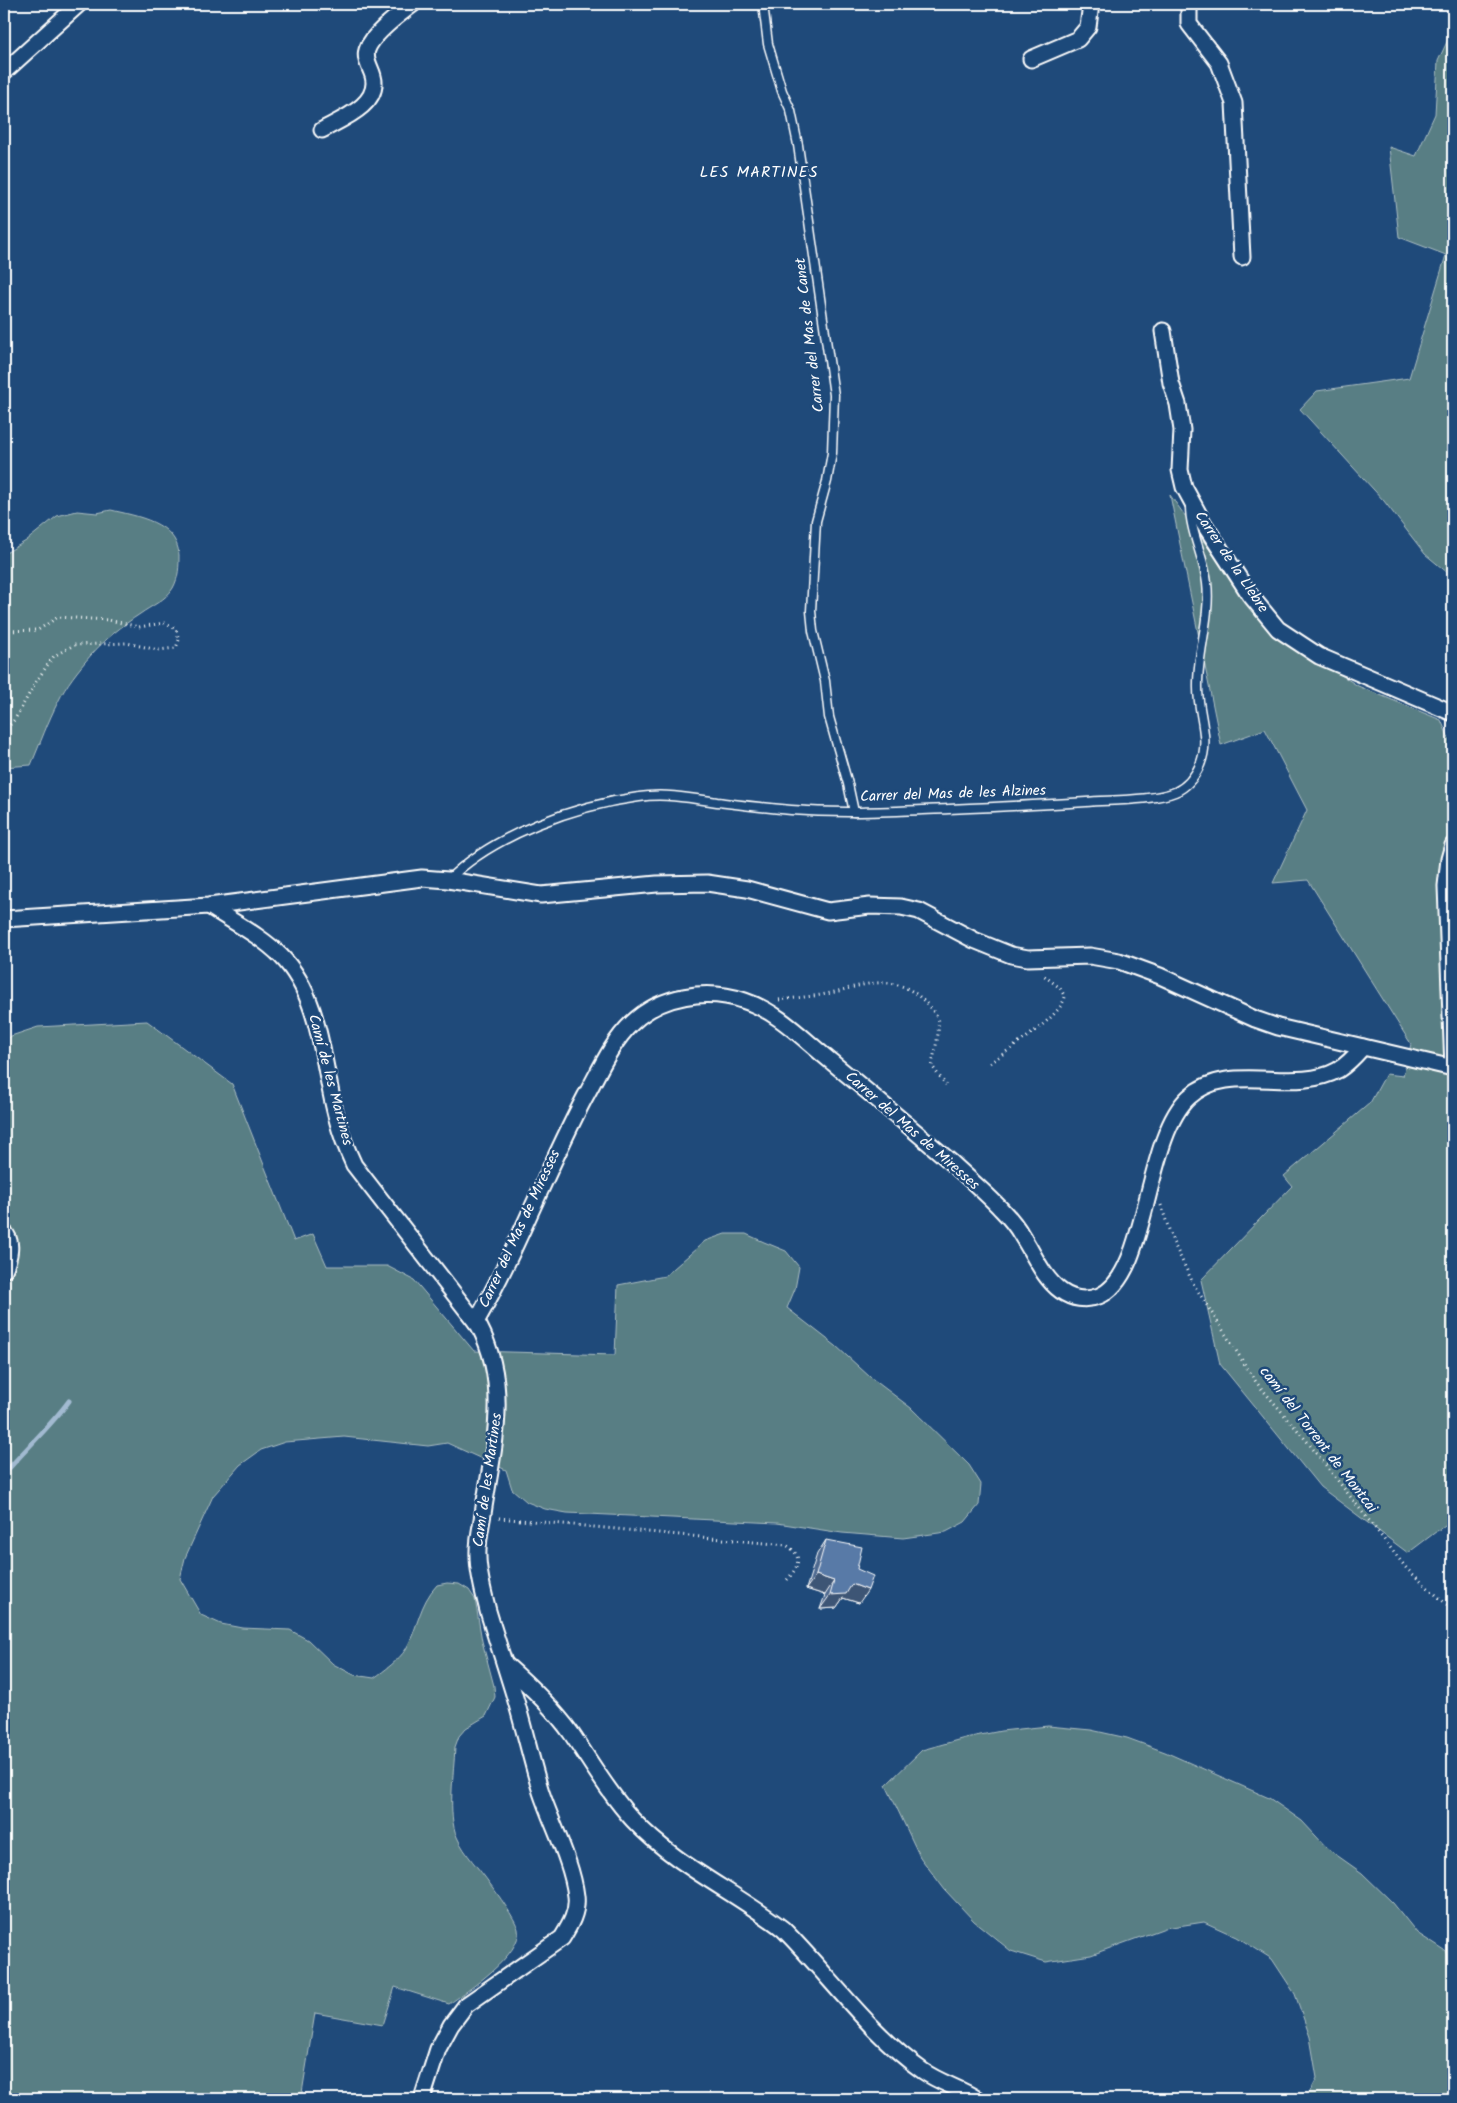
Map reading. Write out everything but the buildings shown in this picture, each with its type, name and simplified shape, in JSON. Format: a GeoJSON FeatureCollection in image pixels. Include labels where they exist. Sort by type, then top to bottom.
{"type":"FeatureCollection","features":[{"type":"Feature","properties":{"kind":"street"},"geometry":{"type":"LineString","coordinates":[[4,72],[79,4]]}},
{"type":"Feature","properties":{"kind":"street"},"geometry":{"type":"LineString","coordinates":[[322,130],[356,110],[369,99],[375,89],[374,77],[366,58],[367,50],[374,38],[413,4]]}},
{"type":"Feature","properties":{"kind":"street"},"geometry":{"type":"LineString","coordinates":[[1031,59],[1078,38],[1088,27],[1091,4]]}},
{"type":"Feature","properties":{"kind":"street"},"geometry":{"type":"LineString","coordinates":[[1189,4],[1189,24],[1219,63],[1234,104],[1242,258]]}},
{"type":"Feature","properties":{"kind":"street","name":"Carrer de la Llebre"},"geometry":{"type":"LineString","coordinates":[[1163,331],[1171,383],[1178,404],[1182,430],[1180,470],[1184,487],[1190,501],[1250,595],[1278,629],[1319,656],[1453,713]]}},
{"type":"Feature","properties":{"kind":"street"},"geometry":{"type":"LineString","coordinates":[[4,919],[209,906],[422,878],[448,880],[541,895],[657,884],[708,883],[747,889],[828,911],[870,906],[901,907],[919,911],[974,940],[1019,956],[1043,959],[1090,956],[1119,961],[1181,985],[1255,1019],[1278,1027],[1453,1068],[1446,886],[1448,859],[1453,845]]}},
{"type":"Feature","properties":{"kind":"street","name":"Camí de les Martines"},"geometry":{"type":"LineString","coordinates":[[209,906],[256,935],[280,955],[292,970],[313,1014],[336,1117],[343,1141],[354,1165],[476,1322],[487,1341],[497,1382],[496,1431],[482,1517],[478,1556],[481,1580],[488,1611],[541,1790],[570,1869],[576,1897],[575,1912],[562,1938],[466,2005],[451,2025],[438,2048],[422,2099]]}},
{"type":"Feature","properties":{"kind":"street","name":"Carrer del Mas de Miresses"},"geometry":{"type":"LineString","coordinates":[[476,1322],[503,1274],[556,1153],[617,1039],[643,1014],[669,1001],[701,993],[715,994],[733,997],[768,1011],[871,1094],[974,1184],[1002,1210],[1021,1234],[1034,1258],[1052,1283],[1073,1297],[1085,1299],[1097,1297],[1107,1292],[1121,1275],[1130,1256],[1152,1184],[1164,1136],[1188,1098],[1201,1088],[1217,1081],[1292,1081],[1321,1077],[1335,1072],[1347,1064],[1363,1048]]}},
{"type":"Feature","properties":{"kind":"street"},"geometry":{"type":"LineString","coordinates":[[4,1232],[8,1235],[10,1248],[4,1270]]}},
{"type":"Feature","properties":{"kind":"street"},"geometry":{"type":"LineString","coordinates":[[505,1664],[524,1681],[569,1731],[631,1818],[652,1839],[680,1861],[768,1918],[783,1930],[878,2032],[907,2059],[940,2082],[977,2099]]}},
{"type":"Feature","properties":{"kind":"lane","name":"Carrer del Mas de Canet"},"geometry":{"type":"LineString","coordinates":[[763,4],[768,44],[782,91],[791,111],[798,145],[834,395],[832,453],[827,481],[816,521],[811,611],[813,631],[830,717],[854,812]]}},
{"type":"Feature","properties":{"kind":"lane","name":"Carrer del Mas de les Alzines"},"geometry":{"type":"LineString","coordinates":[[448,880],[477,856],[528,828],[593,807],[641,796],[675,796],[753,807],[877,813],[1125,799],[1159,796],[1175,792],[1185,786],[1194,776],[1205,748],[1205,734],[1199,705],[1198,687],[1207,584],[1192,525],[1190,501]]}},
{"type":"Feature","properties":{"kind":"path"},"geometry":{"type":"LineString","coordinates":[[4,631],[38,630],[58,617],[109,620],[139,627],[164,623],[176,629],[178,640],[176,648],[158,650],[128,643],[74,645],[54,656],[37,680],[15,719],[4,732]]}},
{"type":"Feature","properties":{"kind":"path"},"geometry":{"type":"LineString","coordinates":[[990,1063],[1036,1029],[1063,1005],[1065,997],[1060,988],[1019,956]]}},
{"type":"Feature","properties":{"kind":"path"},"geometry":{"type":"LineString","coordinates":[[754,1004],[822,994],[861,984],[879,982],[894,984],[919,995],[938,1019],[932,1066],[946,1085]]}},
{"type":"Feature","properties":{"kind":"path","name":"camí del Torrent de Montcai"},"geometry":{"type":"LineString","coordinates":[[1152,1184],[1164,1210],[1173,1242],[1194,1285],[1256,1382],[1306,1440],[1402,1564],[1453,1610]]}},
{"type":"Feature","properties":{"kind":"path"},"geometry":{"type":"LineString","coordinates":[[482,1517],[786,1545],[797,1553],[798,1558],[793,1573],[786,1581]]}},
{"type":"Feature","properties":{"kind":"green space"},"geometry":{"type":"Polygon","coordinates":[[[1453,29],[1453,566],[1448,573],[1425,554],[1384,501],[1300,409],[1317,391],[1409,378],[1446,255],[1399,237],[1389,147],[1416,156],[1435,114],[1438,61],[1453,29]]]}},
{"type":"Feature","properties":{"kind":"green space"},"geometry":{"type":"Polygon","coordinates":[[[1170,495],[1265,626],[1358,686],[1441,720],[1453,748],[1453,1519],[1408,1553],[1320,1487],[1220,1364],[1201,1280],[1292,1186],[1284,1176],[1370,1103],[1386,1074],[1403,1076],[1411,1044],[1308,880],[1273,883],[1307,810],[1265,729],[1221,745],[1170,495]]]}},
{"type":"Feature","properties":{"kind":"green space"},"geometry":{"type":"Polygon","coordinates":[[[111,510],[154,522],[171,535],[177,544],[179,555],[175,584],[162,599],[108,638],[81,666],[61,696],[31,765],[4,767],[4,554],[26,541],[57,516],[77,511],[97,513],[111,510]]]}},
{"type":"Feature","properties":{"kind":"green space"},"geometry":{"type":"Polygon","coordinates":[[[147,1021],[232,1084],[294,1241],[313,1234],[327,1266],[387,1266],[414,1280],[474,1351],[615,1355],[618,1285],[665,1276],[705,1241],[725,1234],[746,1234],[786,1251],[799,1267],[795,1289],[787,1308],[836,1346],[870,1377],[911,1408],[969,1465],[981,1484],[979,1505],[965,1522],[946,1532],[903,1538],[842,1533],[777,1523],[567,1513],[545,1509],[527,1502],[512,1489],[506,1470],[447,1443],[428,1446],[344,1437],[285,1442],[261,1450],[240,1465],[213,1496],[185,1558],[180,1579],[201,1615],[221,1624],[242,1628],[290,1630],[308,1640],[333,1664],[354,1675],[374,1678],[395,1661],[406,1649],[422,1608],[437,1585],[447,1583],[459,1584],[469,1590],[475,1599],[482,1641],[494,1686],[495,1697],[486,1716],[466,1728],[459,1736],[455,1747],[452,1817],[460,1844],[501,1899],[518,1929],[517,1939],[503,1960],[480,1981],[449,2004],[395,1987],[383,2025],[315,2013],[301,2099],[4,2099],[4,1043],[11,1036],[38,1027],[147,1021]]]}},
{"type":"Feature","properties":{"kind":"green space"},"geometry":{"type":"Polygon","coordinates":[[[1048,1726],[1091,1730],[1127,1738],[1165,1752],[1269,1798],[1302,1821],[1328,1849],[1362,1873],[1393,1903],[1417,1933],[1448,1953],[1453,1954],[1453,2099],[1306,2099],[1317,2078],[1310,2037],[1295,1994],[1272,1959],[1237,1937],[1204,1922],[1165,1928],[1091,1955],[1046,1962],[1011,1951],[974,1921],[945,1890],[920,1857],[886,1785],[922,1750],[965,1738],[1001,1731],[1048,1726]]]}},
{"type":"Feature","properties":{"kind":"waterway"},"geometry":{"type":"LineString","coordinates":[[4,1474],[69,1401]]}},
{"type":"Feature","properties":{"kind":"district","name":"LES MARTINES"},"geometry":{"type":"Point","coordinates":[759,172]}}]}
